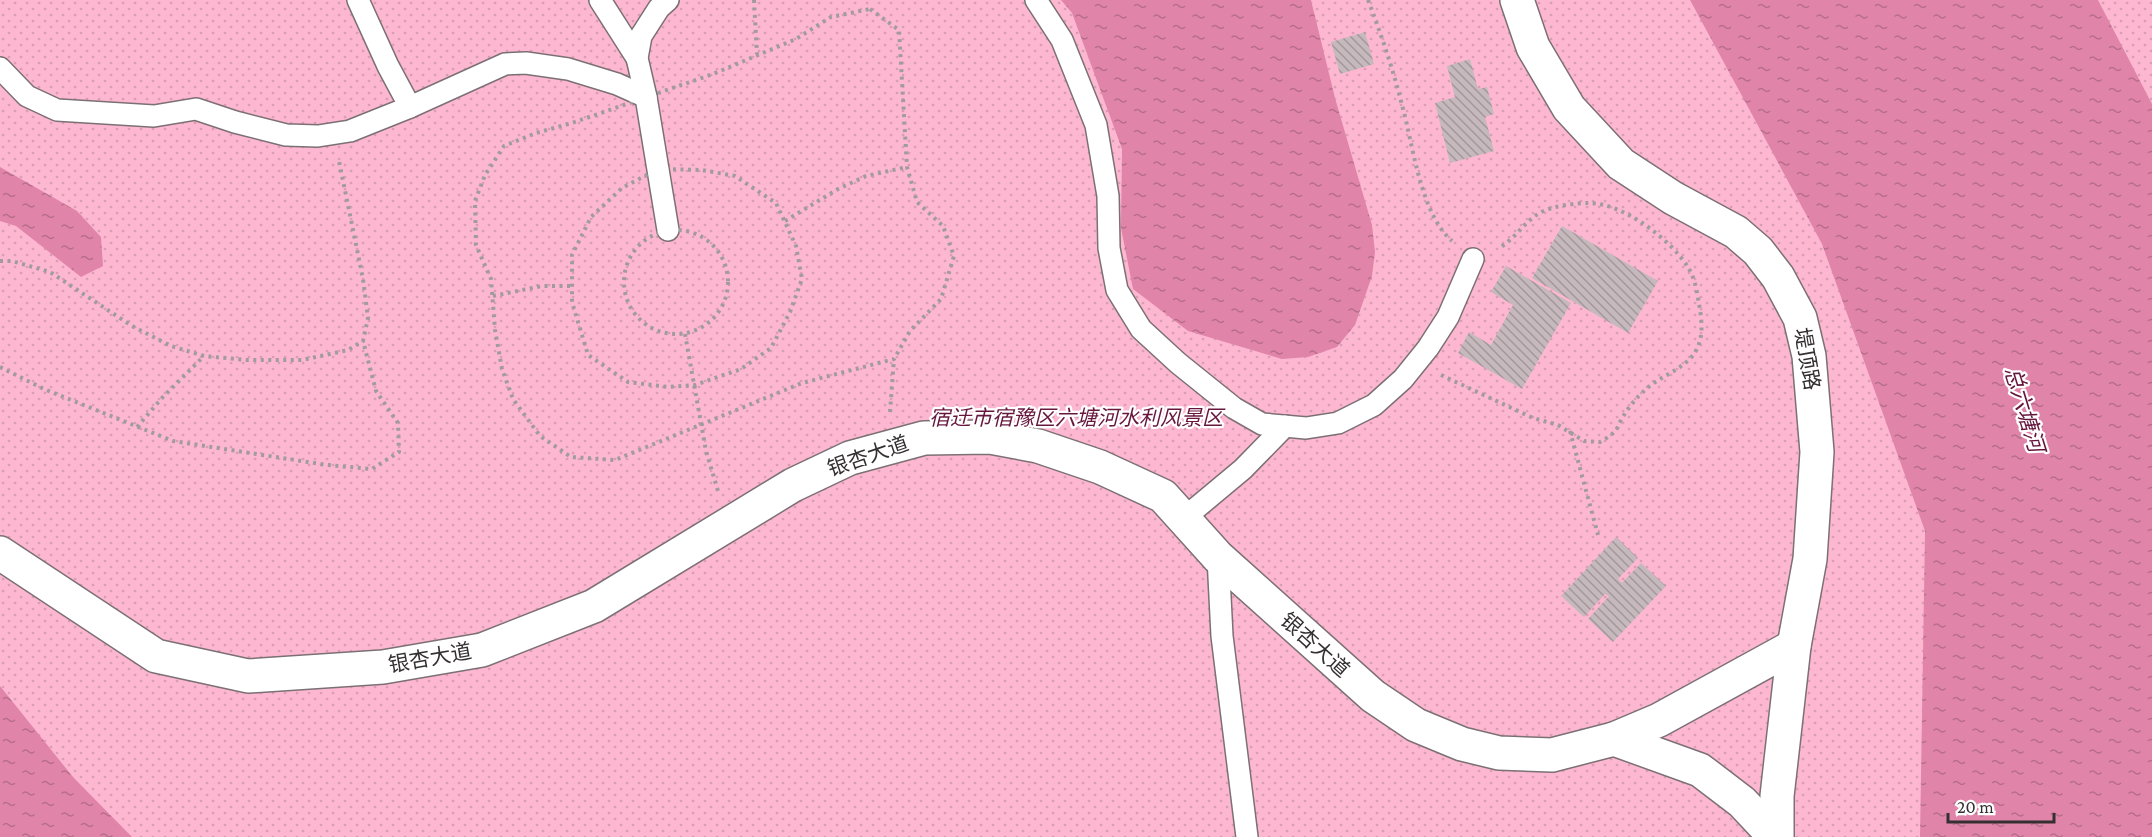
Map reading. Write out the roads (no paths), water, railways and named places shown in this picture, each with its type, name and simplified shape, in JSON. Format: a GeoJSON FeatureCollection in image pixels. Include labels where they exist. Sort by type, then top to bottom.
{"type":"FeatureCollection","features":[{"type":"Feature","properties":{"kind":"street","name":"堤顶路"},"geometry":{"type":"LineString","coordinates":[[1516,0],[1533,47],[1569,108],[1621,164],[1673,198],[1736,232],[1758,252],[1778,277],[1800,318],[1809,356],[1817,452],[1810,559],[1794,645],[1777,796],[1776,837]]}},
{"type":"Feature","properties":{"kind":"street","name":"银杏大道"},"geometry":{"type":"LineString","coordinates":[[0,552],[156,656],[248,676],[383,667],[482,650],[594,606],[794,485],[850,458],[924,438],[990,437],[1038,446],[1100,467],[1163,496],[1218,557],[1373,696],[1416,725],[1462,744],[1499,753],[1552,755],[1614,739],[1659,720],[1794,645]]}},
{"type":"Feature","properties":{"kind":"street"},"geometry":{"type":"LineString","coordinates":[[1614,739],[1700,770],[1742,802],[1776,837]]}},
{"type":"Feature","properties":{"kind":"lane"},"geometry":{"type":"LineString","coordinates":[[358,0],[388,66],[410,107]]}},
{"type":"Feature","properties":{"kind":"lane"},"geometry":{"type":"LineString","coordinates":[[600,0],[637,58],[646,97],[668,230]]}},
{"type":"Feature","properties":{"kind":"lane"},"geometry":{"type":"LineString","coordinates":[[637,58],[641,36],[658,8],[668,0]]}},
{"type":"Feature","properties":{"kind":"lane"},"geometry":{"type":"LineString","coordinates":[[1036,0],[1062,40],[1096,125],[1108,195],[1109,248],[1117,290],[1141,329],[1178,363],[1234,408],[1262,424],[1306,428],[1338,423],[1374,405],[1403,379],[1448,317],[1473,259]]}},
{"type":"Feature","properties":{"kind":"lane"},"geometry":{"type":"LineString","coordinates":[[0,68],[27,96],[57,110],[154,116],[196,109],[286,135],[318,136],[350,131],[505,64],[526,63],[568,69],[617,84],[646,97]]}},
{"type":"Feature","properties":{"kind":"lane"},"geometry":{"type":"LineString","coordinates":[[1183,519],[1243,470],[1285,426]]}},
{"type":"Feature","properties":{"kind":"lane"},"geometry":{"type":"LineString","coordinates":[[1218,557],[1222,636],[1247,837]]}},
{"type":"Feature","properties":{"kind":"water"},"geometry":{"type":"Polygon","coordinates":[[[1061,0],[1311,0],[1335,98],[1372,225],[1375,252],[1372,276],[1355,325],[1337,347],[1308,357],[1282,359],[1188,331],[1133,289],[1121,228],[1122,149],[1072,13],[1061,0]]]}},
{"type":"Feature","properties":{"kind":"water","name":"总六塘河"},"geometry":{"type":"Polygon","coordinates":[[[1690,0],[2098,0],[2152,104],[2152,837],[1920,837],[1925,531],[1822,244],[1690,0]]]}},
{"type":"Feature","properties":{"kind":"water"},"geometry":{"type":"Polygon","coordinates":[[[0,167],[77,211],[101,237],[103,266],[81,277],[16,226],[0,221],[0,167]]]}},
{"type":"Feature","properties":{"kind":"water"},"geometry":{"type":"Polygon","coordinates":[[[0,686],[73,777],[132,837],[0,837],[0,686]]]}},
{"type":"Feature","properties":{"kind":"park label","name":"宿迁市宿豫区六塘河水利风景区"},"geometry":{"type":"Point","coordinates":[1076,418]}}]}
